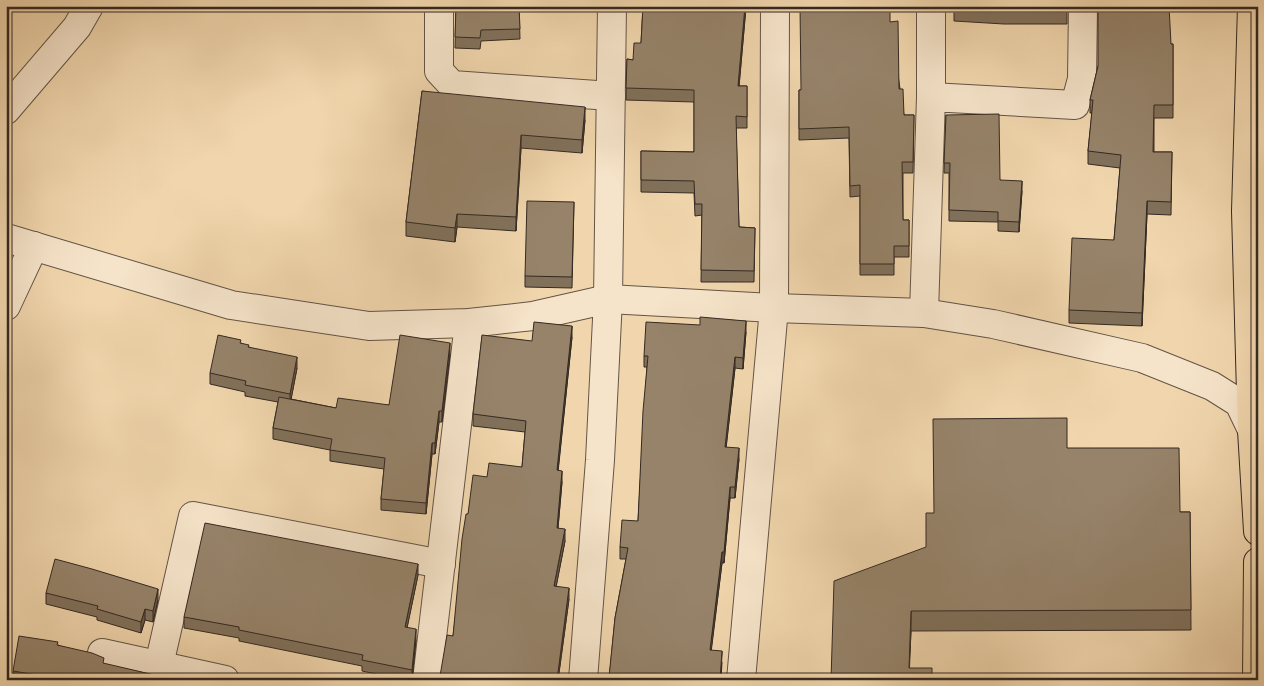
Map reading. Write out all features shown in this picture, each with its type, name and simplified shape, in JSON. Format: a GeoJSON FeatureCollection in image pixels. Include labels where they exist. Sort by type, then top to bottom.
{"type":"FeatureCollection","features":[{"type":"Feature","properties":{"kind":"highway"},"geometry":{"type":"LineString","coordinates":[[1252,6],[1246,211],[1258,531]]}},
{"type":"Feature","properties":{"kind":"highway"},"geometry":{"type":"LineString","coordinates":[[1257,680],[1258,562]]}},
{"type":"Feature","properties":{"kind":"street"},"geometry":{"type":"LineString","coordinates":[[6,110],[76,27],[89,6]]}},
{"type":"Feature","properties":{"kind":"street"},"geometry":{"type":"LineString","coordinates":[[439,6],[439,71],[452,85],[610,96]]}},
{"type":"Feature","properties":{"kind":"street"},"geometry":{"type":"LineString","coordinates":[[583,680],[600,460],[608,299],[612,6]]}},
{"type":"Feature","properties":{"kind":"street"},"geometry":{"type":"LineString","coordinates":[[741,680],[774,308],[775,6]]}},
{"type":"Feature","properties":{"kind":"street"},"geometry":{"type":"LineString","coordinates":[[924,313],[931,97],[931,6]]}},
{"type":"Feature","properties":{"kind":"street"},"geometry":{"type":"LineString","coordinates":[[931,97],[1076,105],[1082,79],[1083,6]]}},
{"type":"Feature","properties":{"kind":"street"},"geometry":{"type":"LineString","coordinates":[[6,238],[231,306],[369,326],[469,323],[533,316],[608,299],[774,308],[924,313],[993,324],[1142,358],[1212,386],[1239,403],[1255,432]]}},
{"type":"Feature","properties":{"kind":"street"},"geometry":{"type":"LineString","coordinates":[[6,306],[34,246]]}},
{"type":"Feature","properties":{"kind":"street"},"geometry":{"type":"LineString","coordinates":[[427,680],[469,323]]}},
{"type":"Feature","properties":{"kind":"street"},"geometry":{"type":"LineString","coordinates":[[159,665],[193,516],[441,564]]}},
{"type":"Feature","properties":{"kind":"street"},"geometry":{"type":"LineString","coordinates":[[102,653],[225,680]]}},
{"type":"Feature","properties":{"kind":"building"},"geometry":{"type":"Polygon","coordinates":[[[456,6],[519,6],[520,29],[481,30],[480,38],[455,37],[456,6]]]}},
{"type":"Feature","properties":{"kind":"building"},"geometry":{"type":"Polygon","coordinates":[[[643,6],[745,6],[738,86],[747,86],[747,117],[736,116],[739,227],[755,228],[754,271],[701,270],[702,204],[695,204],[694,181],[641,180],[641,151],[694,152],[694,90],[626,88],[627,59],[633,60],[634,43],[641,43],[643,6]]]}},
{"type":"Feature","properties":{"kind":"building"},"geometry":{"type":"Polygon","coordinates":[[[800,6],[890,6],[890,22],[898,21],[899,89],[903,89],[904,115],[914,115],[913,162],[902,162],[903,220],[909,220],[909,246],[894,246],[894,264],[860,264],[860,185],[850,186],[849,127],[799,129],[799,90],[801,90],[800,6]]]}},
{"type":"Feature","properties":{"kind":"building"},"geometry":{"type":"Polygon","coordinates":[[[954,6],[1067,6],[1067,11],[1004,11],[954,8],[954,6]]]}},
{"type":"Feature","properties":{"kind":"building"},"geometry":{"type":"Polygon","coordinates":[[[1098,6],[1169,6],[1171,44],[1173,44],[1173,105],[1154,105],[1153,152],[1172,152],[1171,202],[1147,201],[1142,313],[1069,310],[1072,238],[1114,240],[1121,155],[1088,151],[1093,100],[1090,100],[1098,66],[1098,6]]]}},
{"type":"Feature","properties":{"kind":"building"},"geometry":{"type":"Polygon","coordinates":[[[422,91],[585,107],[582,140],[521,135],[516,217],[457,214],[455,228],[406,222],[422,91]]]}},
{"type":"Feature","properties":{"kind":"building"},"geometry":{"type":"Polygon","coordinates":[[[999,114],[1000,180],[1022,181],[1019,222],[998,221],[998,212],[949,210],[950,163],[944,163],[946,115],[999,114]]]}},
{"type":"Feature","properties":{"kind":"building"},"geometry":{"type":"Polygon","coordinates":[[[527,201],[574,202],[572,277],[525,276],[527,201]]]}},
{"type":"Feature","properties":{"kind":"building"},"geometry":{"type":"Polygon","coordinates":[[[700,317],[746,321],[743,358],[735,357],[725,447],[739,448],[735,487],[730,487],[724,552],[722,552],[710,650],[722,651],[720,680],[623,680],[623,678],[609,677],[615,618],[628,548],[620,547],[622,520],[638,521],[643,411],[648,356],[644,356],[646,322],[700,325],[700,317]]]}},
{"type":"Feature","properties":{"kind":"building"},"geometry":{"type":"Polygon","coordinates":[[[534,322],[572,326],[557,470],[562,471],[557,528],[565,529],[554,586],[569,588],[557,680],[441,680],[442,676],[440,676],[447,635],[453,636],[462,539],[466,514],[468,514],[473,475],[487,477],[489,463],[522,467],[526,421],[473,414],[482,335],[532,341],[534,322]]]}},
{"type":"Feature","properties":{"kind":"building"},"geometry":{"type":"Polygon","coordinates":[[[218,335],[241,340],[240,343],[249,345],[248,347],[297,357],[290,394],[245,385],[246,381],[210,373],[218,335]]]}},
{"type":"Feature","properties":{"kind":"building"},"geometry":{"type":"Polygon","coordinates":[[[400,335],[450,343],[442,411],[439,411],[435,443],[432,443],[426,503],[381,499],[385,458],[330,450],[332,439],[273,428],[279,397],[336,408],[338,398],[389,405],[400,335]]]}},
{"type":"Feature","properties":{"kind":"building"},"geometry":{"type":"Polygon","coordinates":[[[1067,418],[1067,448],[1179,448],[1180,512],[1190,512],[1191,610],[911,611],[909,668],[932,668],[932,680],[831,680],[834,581],[926,547],[926,513],[934,513],[933,419],[1067,418]]]}},
{"type":"Feature","properties":{"kind":"building"},"geometry":{"type":"Polygon","coordinates":[[[205,523],[418,564],[405,627],[416,629],[412,670],[362,660],[363,655],[239,630],[239,627],[184,617],[205,523]]]}},
{"type":"Feature","properties":{"kind":"building"},"geometry":{"type":"Polygon","coordinates":[[[55,559],[158,589],[153,611],[145,609],[141,622],[97,609],[98,606],[46,593],[55,559]]]}},
{"type":"Feature","properties":{"kind":"building"},"geometry":{"type":"Polygon","coordinates":[[[19,636],[58,642],[57,645],[92,653],[104,658],[103,663],[176,680],[55,680],[55,678],[13,671],[19,636]]]}}]}
